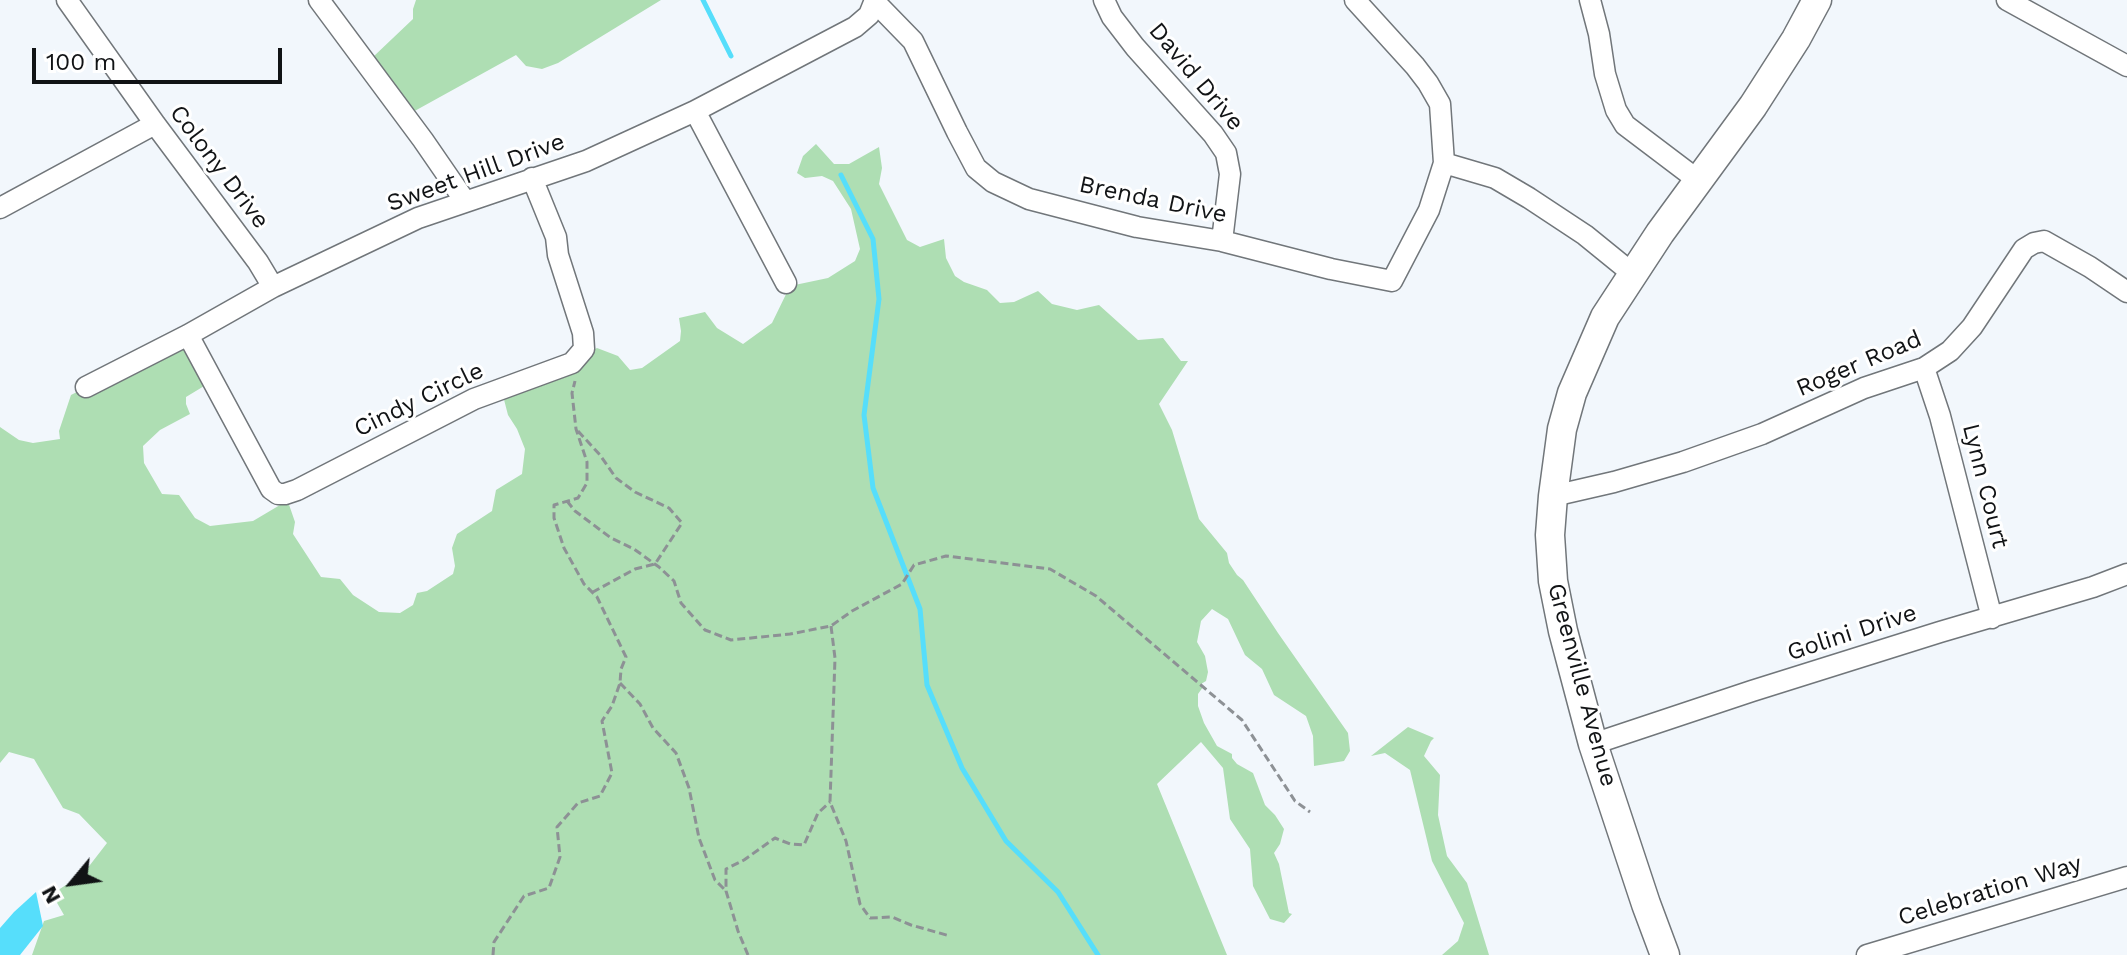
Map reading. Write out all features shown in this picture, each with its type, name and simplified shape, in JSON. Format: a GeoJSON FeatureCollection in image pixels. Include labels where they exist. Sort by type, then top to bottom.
{"type":"FeatureCollection","features":[{"type":"Feature","properties":{"kind":"street","name":"Colony Drive"},"geometry":{"type":"LineString","coordinates":[[67,0],[273,287]]}},
{"type":"Feature","properties":{"kind":"street"},"geometry":{"type":"LineString","coordinates":[[319,0],[465,201]]}},
{"type":"Feature","properties":{"kind":"street","name":"David Drive"},"geometry":{"type":"LineString","coordinates":[[1104,0],[1112,17],[1135,47],[1213,134],[1226,153],[1230,174],[1222,241]]}},
{"type":"Feature","properties":{"kind":"street"},"geometry":{"type":"LineString","coordinates":[[1355,0],[1428,83],[1440,104],[1444,163],[1495,178],[1585,235],[1633,274]]}},
{"type":"Feature","properties":{"kind":"street"},"geometry":{"type":"LineString","coordinates":[[1590,0],[1605,74],[1616,110],[1625,125],[1699,181]]}},
{"type":"Feature","properties":{"kind":"street","name":"Greenville Avenue"},"geometry":{"type":"LineString","coordinates":[[1665,955],[1593,744],[1553,581],[1550,535],[1562,429],[1572,393],[1605,317],[1760,95],[1817,0]]}},
{"type":"Feature","properties":{"kind":"street"},"geometry":{"type":"LineString","coordinates":[[2007,0],[2127,66]]}},
{"type":"Feature","properties":{"kind":"street","name":"Sweet Hill Drive"},"geometry":{"type":"LineString","coordinates":[[86,387],[273,287],[418,218],[586,161],[695,111],[855,27],[869,15],[875,1]]}},
{"type":"Feature","properties":{"kind":"street","name":"Brenda Drive"},"geometry":{"type":"LineString","coordinates":[[875,1],[913,41],[976,168],[993,182],[1029,199],[1137,227],[1222,241],[1392,281],[1429,210],[1444,163]]}},
{"type":"Feature","properties":{"kind":"street"},"geometry":{"type":"LineString","coordinates":[[695,111],[786,283]]}},
{"type":"Feature","properties":{"kind":"street"},"geometry":{"type":"LineString","coordinates":[[0,208],[155,124]]}},
{"type":"Feature","properties":{"kind":"street"},"geometry":{"type":"LineString","coordinates":[[532,178],[556,237],[558,255],[583,333],[584,349],[572,363]]}},
{"type":"Feature","properties":{"kind":"street","name":"Roger Road"},"geometry":{"type":"LineString","coordinates":[[1553,496],[1683,462],[1762,434],[1864,388],[1924,368],[1950,351],[1972,327],[2012,265],[2024,249],[2034,243],[2044,241],[2127,292]]}},
{"type":"Feature","properties":{"kind":"street","name":"Cindy Circle"},"geometry":{"type":"LineString","coordinates":[[188,335],[271,489],[278,494],[297,490],[474,399],[572,363]]}},
{"type":"Feature","properties":{"kind":"street","name":"Lynn Court"},"geometry":{"type":"LineString","coordinates":[[1924,368],[1940,416],[1992,618]]}},
{"type":"Feature","properties":{"kind":"street","name":"Golini Drive"},"geometry":{"type":"LineString","coordinates":[[1593,744],[1738,695],[2127,574]]}},
{"type":"Feature","properties":{"kind":"street","name":"Celebration Way"},"geometry":{"type":"LineString","coordinates":[[1867,955],[2127,877]]}},
{"type":"Feature","properties":{"kind":"path"},"geometry":{"type":"LineString","coordinates":[[493,955],[494,942],[524,896],[549,888],[560,857],[557,827],[578,803],[600,796],[612,773],[602,721],[612,706],[626,657],[593,592],[584,584],[571,560],[554,518],[554,505],[578,498],[587,483],[587,462],[576,429],[572,393],[576,375],[572,363]]}},
{"type":"Feature","properties":{"kind":"path"},"geometry":{"type":"LineString","coordinates":[[576,429],[616,478],[635,492],[669,508],[682,523],[655,564],[635,569],[593,592]]}},
{"type":"Feature","properties":{"kind":"path"},"geometry":{"type":"LineString","coordinates":[[567,501],[575,511],[611,538],[634,549],[674,581],[681,603],[705,630],[731,640],[831,626],[902,584],[914,565],[946,556],[1050,569],[1096,596],[1242,720],[1295,801],[1310,812]]}},
{"type":"Feature","properties":{"kind":"path"},"geometry":{"type":"LineString","coordinates":[[831,626],[835,658],[830,802],[846,841],[860,904],[870,918],[892,917],[950,936]]}},
{"type":"Feature","properties":{"kind":"path"},"geometry":{"type":"LineString","coordinates":[[620,683],[640,704],[653,728],[676,753],[689,788],[699,838],[715,880],[726,891]]}},
{"type":"Feature","properties":{"kind":"path"},"geometry":{"type":"LineString","coordinates":[[748,955],[726,891],[726,869],[775,838],[804,845],[818,813],[830,802]]}},
{"type":"Feature","properties":{"kind":"green space"},"geometry":{"type":"Polygon","coordinates":[[[416,0],[661,0],[558,63],[542,69],[526,66],[516,55],[411,113],[373,57],[413,19],[416,0]]]}},
{"type":"Feature","properties":{"kind":"green space"},"geometry":{"type":"Polygon","coordinates":[[[816,144],[834,164],[849,164],[879,147],[882,168],[879,184],[907,240],[920,247],[944,239],[946,258],[955,276],[987,290],[1000,303],[1014,302],[1038,291],[1052,304],[1077,310],[1099,305],[1138,340],[1163,338],[1181,361],[1188,361],[1159,404],[1172,430],[1199,519],[1227,553],[1237,575],[1348,733],[1350,751],[1344,761],[1314,766],[1313,736],[1306,716],[1274,695],[1262,669],[1245,655],[1228,619],[1212,609],[1201,621],[1197,642],[1205,656],[1208,672],[1198,694],[1198,706],[1217,746],[1232,754],[1237,764],[1253,773],[1265,805],[1284,829],[1274,853],[1289,913],[1292,914],[1284,923],[1270,919],[1253,886],[1250,849],[1230,819],[1223,768],[1201,742],[1157,784],[1227,955],[32,955],[44,921],[64,915],[52,894],[83,874],[107,843],[79,814],[63,808],[34,759],[9,752],[0,763],[0,427],[19,440],[33,443],[60,439],[59,431],[71,395],[194,332],[219,377],[186,397],[190,414],[160,430],[143,446],[144,463],[162,494],[179,495],[195,518],[210,526],[253,521],[280,505],[285,493],[295,522],[293,534],[321,577],[340,579],[353,595],[379,612],[400,613],[413,605],[417,593],[427,591],[453,574],[452,548],[457,534],[492,511],[496,490],[522,474],[525,449],[508,415],[501,388],[597,348],[618,356],[630,370],[642,368],[680,341],[679,318],[705,312],[717,328],[743,344],[772,323],[790,286],[828,278],[855,261],[860,249],[851,209],[833,181],[822,176],[805,178],[797,173],[803,156],[816,144]]]}},
{"type":"Feature","properties":{"kind":"green space"},"geometry":{"type":"Polygon","coordinates":[[[1408,727],[1434,738],[1424,756],[1440,775],[1438,815],[1447,856],[1467,883],[1489,955],[1442,955],[1458,941],[1464,923],[1432,861],[1410,770],[1385,753],[1371,756],[1408,727]]]}},
{"type":"Feature","properties":{"kind":"water"},"geometry":{"type":"Polygon","coordinates":[[[36,892],[43,926],[20,955],[0,955],[0,928],[36,892]]]}},
{"type":"Feature","properties":{"kind":"waterway"},"geometry":{"type":"LineString","coordinates":[[703,0],[731,56]]}},
{"type":"Feature","properties":{"kind":"waterway"},"geometry":{"type":"LineString","coordinates":[[841,175],[873,239],[879,299],[864,415],[873,488],[920,609],[927,685],[962,768],[1006,841],[1058,892],[1098,955]]}}]}
